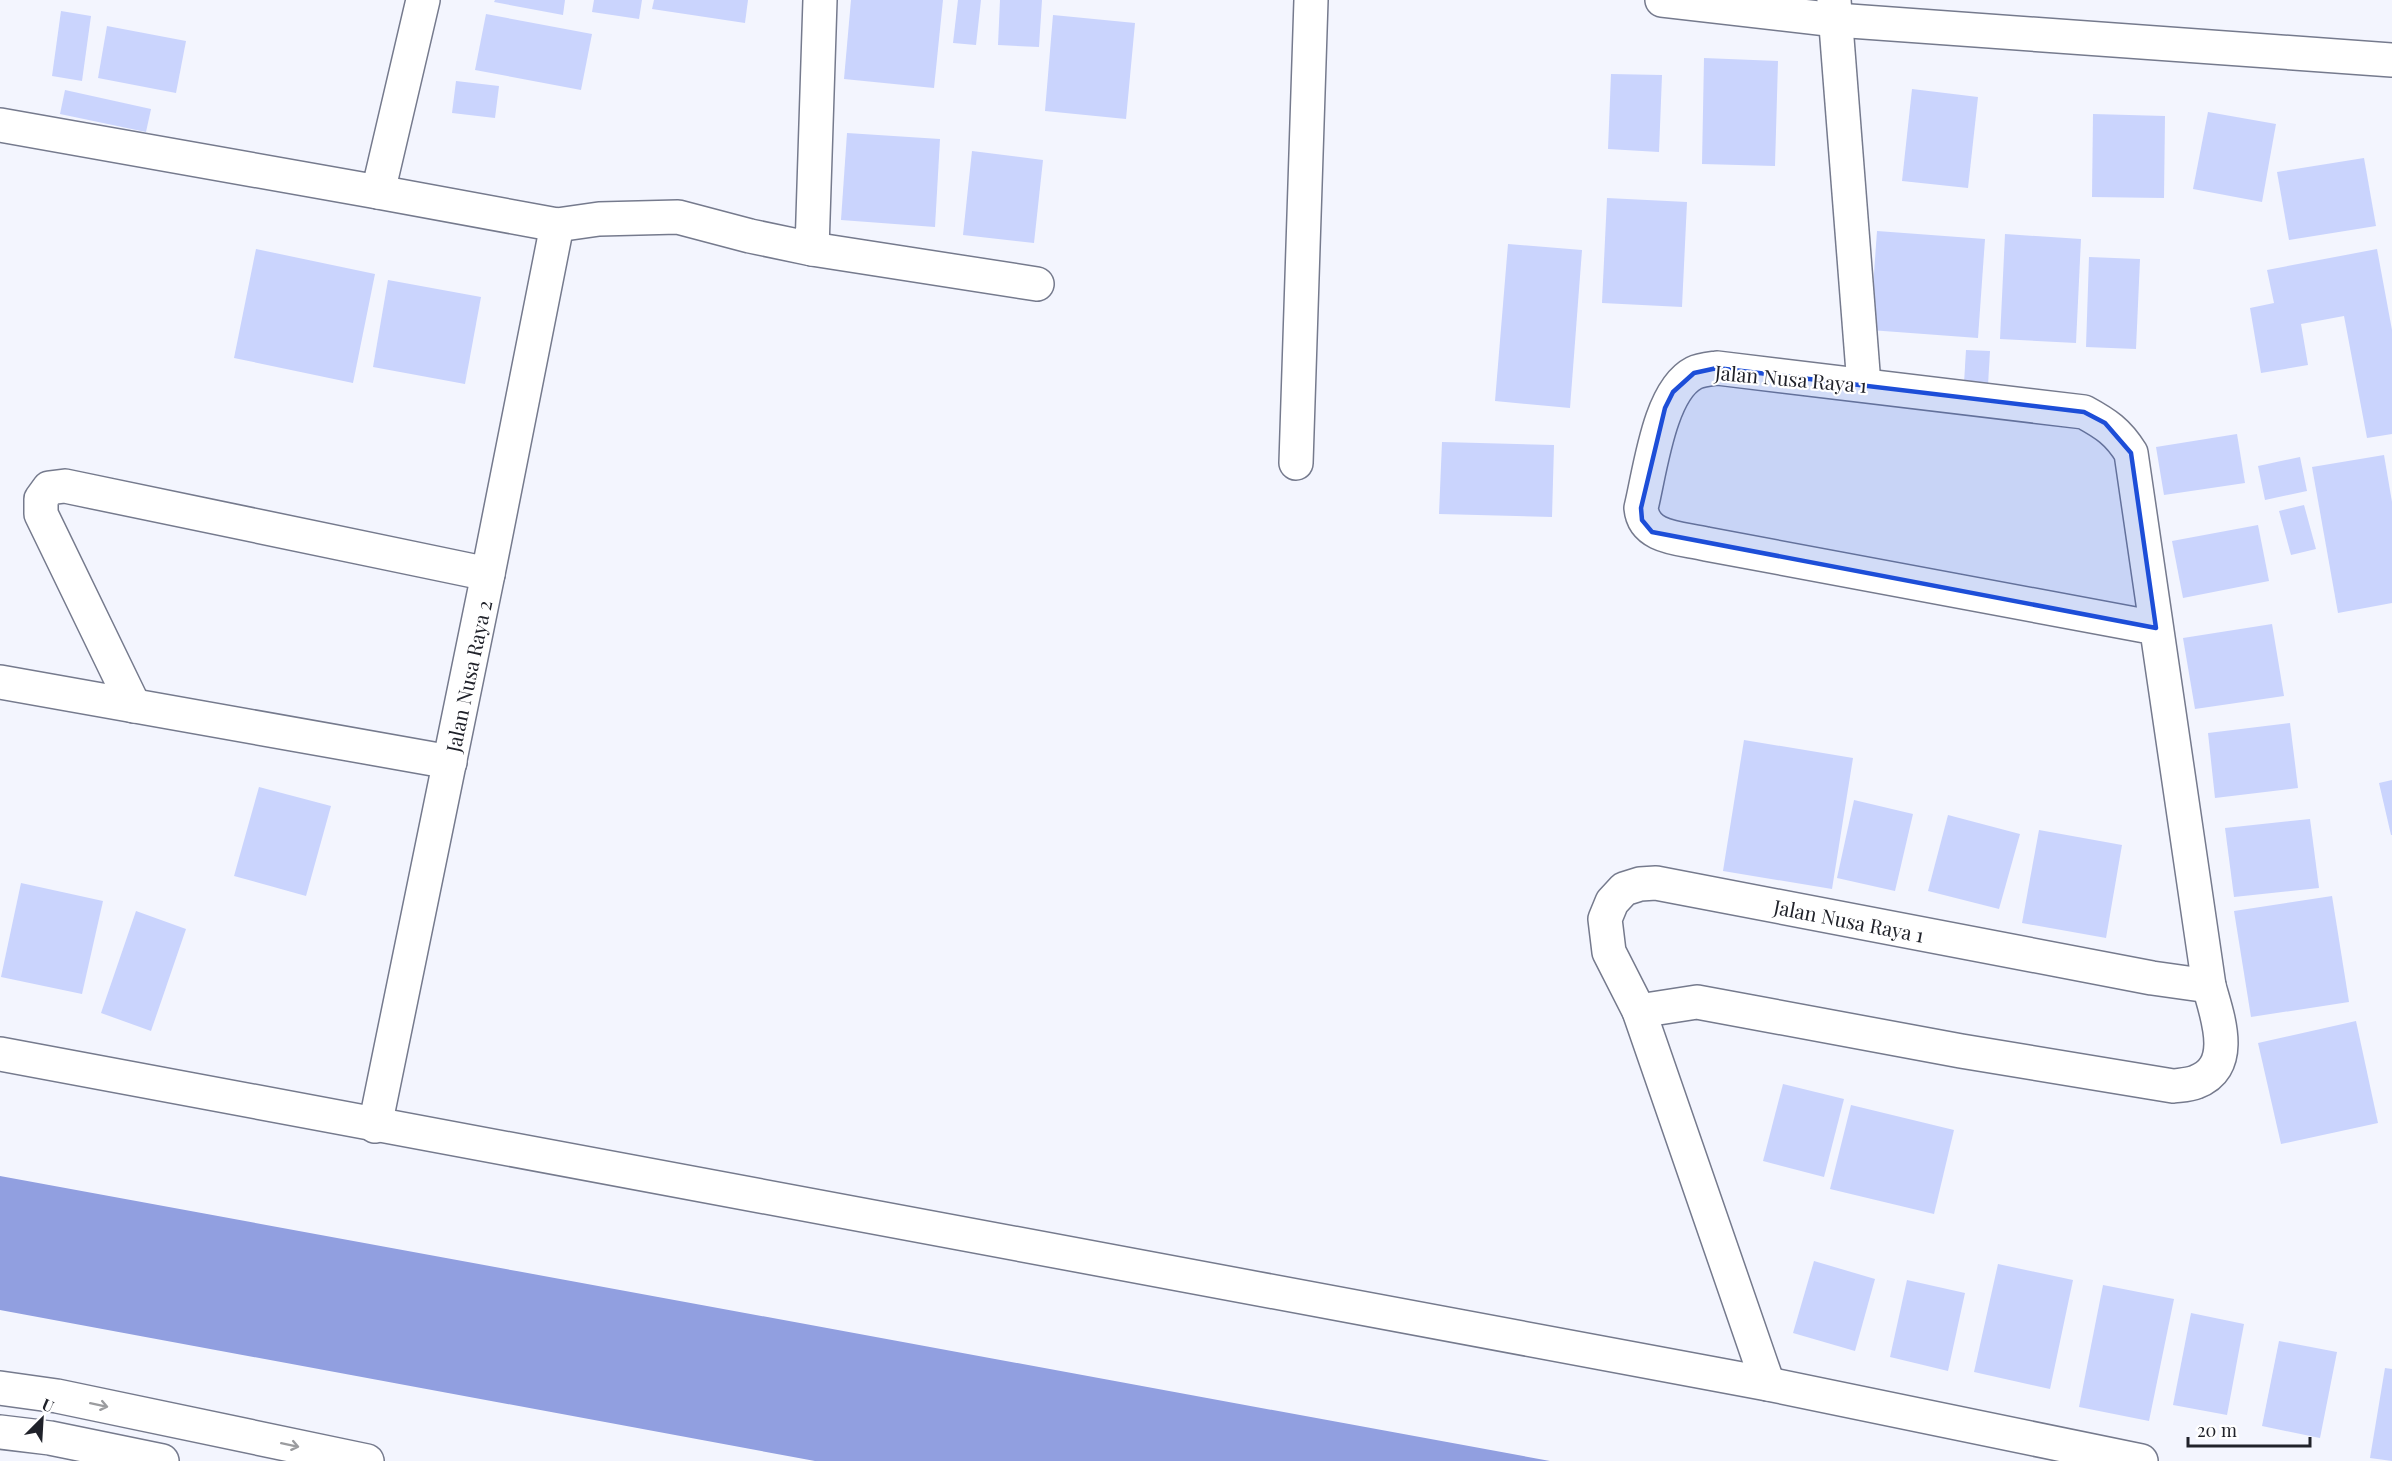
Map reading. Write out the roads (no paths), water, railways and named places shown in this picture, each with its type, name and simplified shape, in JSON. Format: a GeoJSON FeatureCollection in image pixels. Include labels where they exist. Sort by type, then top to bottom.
{"type":"FeatureCollection","features":[{"type":"Feature","properties":{"kind":"street"},"geometry":{"type":"LineString","coordinates":[[378,192],[423,0]]}},
{"type":"Feature","properties":{"kind":"street"},"geometry":{"type":"LineString","coordinates":[[812,249],[820,0]]}},
{"type":"Feature","properties":{"kind":"street"},"geometry":{"type":"LineString","coordinates":[[1296,463],[1311,0]]}},
{"type":"Feature","properties":{"kind":"street"},"geometry":{"type":"LineString","coordinates":[[1662,0],[1835,10],[2392,60]]}},
{"type":"Feature","properties":{"kind":"street"},"geometry":{"type":"LineString","coordinates":[[1835,10],[1864,385]]}},
{"type":"Feature","properties":{"kind":"street"},"geometry":{"type":"LineString","coordinates":[[0,125],[557,225],[599,219],[678,217],[812,249],[1037,284]]}},
{"type":"Feature","properties":{"kind":"street","name":"Jalan Nusa Raya 2"},"geometry":{"type":"LineString","coordinates":[[375,1126],[557,225]]}},
{"type":"Feature","properties":{"kind":"street","name":"Jalan Nusa Raya 1"},"geometry":{"type":"LineString","coordinates":[[1639,1011],[1697,1002],[1962,1051],[2173,1086],[2197,1082],[2211,1072],[2221,1053],[2222,1035],[2209,986],[2131,453],[2120,436],[2104,423],[2084,412],[1717,368],[1694,373],[1673,392],[1665,408],[1641,508],[1642,520],[1652,532],[2156,628]]}},
{"type":"Feature","properties":{"kind":"street"},"geometry":{"type":"LineString","coordinates":[[134,705],[41,514],[41,500],[50,488],[64,486],[488,574]]}},
{"type":"Feature","properties":{"kind":"street"},"geometry":{"type":"LineString","coordinates":[[0,682],[450,762]]}},
{"type":"Feature","properties":{"kind":"street","name":"Jalan Nusa Raya 1"},"geometry":{"type":"LineString","coordinates":[[1768,1384],[1639,1011],[1609,952],[1605,919],[1612,902],[1624,889],[1640,884],[1656,883],[2151,978],[2209,986]]}},
{"type":"Feature","properties":{"kind":"street"},"geometry":{"type":"LineString","coordinates":[[0,1054],[375,1126],[1768,1384],[2141,1461]]}},
{"type":"Feature","properties":{"kind":"street"},"geometry":{"type":"LineString","coordinates":[[0,1389],[57,1396],[367,1461]]}},
{"type":"Feature","properties":{"kind":"street"},"geometry":{"type":"LineString","coordinates":[[0,1431],[48,1449],[162,1461]]}},
{"type":"Feature","properties":{"kind":"water"},"geometry":{"type":"Polygon","coordinates":[[[0,1176],[1550,1461],[815,1461],[0,1310],[0,1176]]]}}]}
